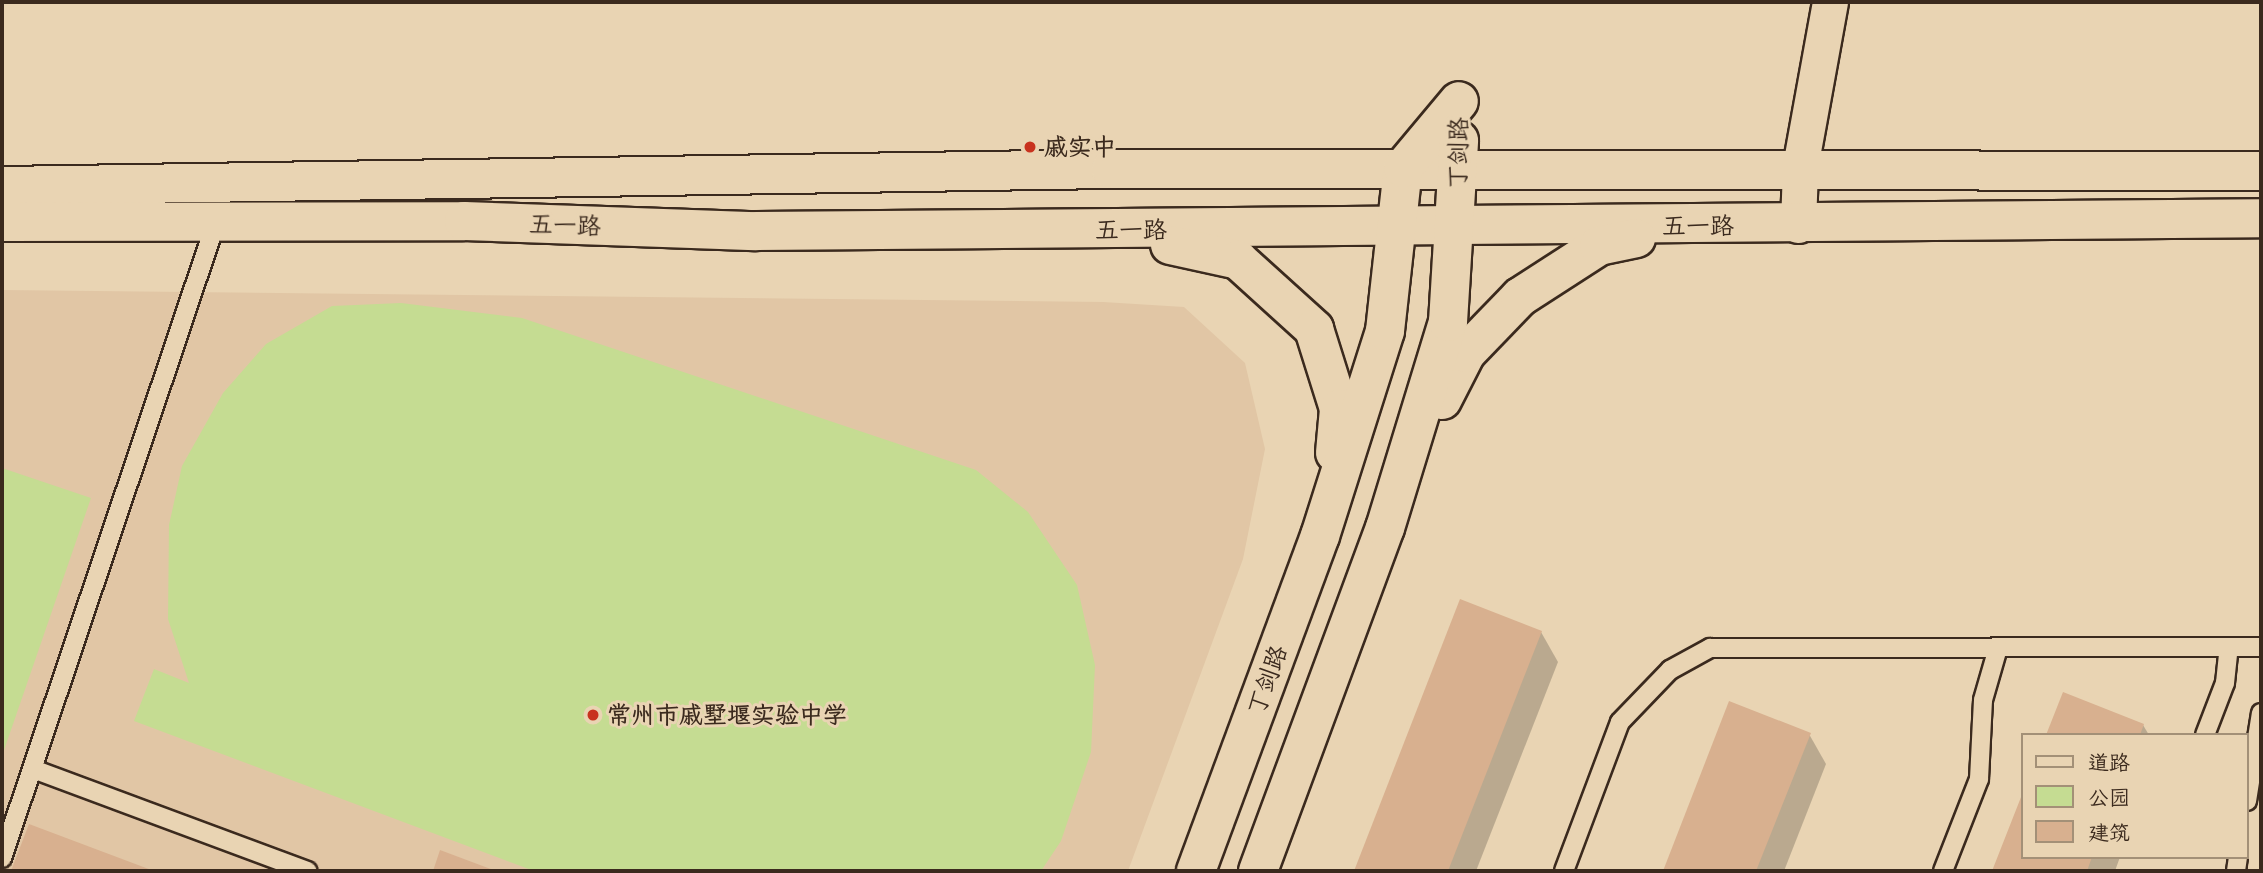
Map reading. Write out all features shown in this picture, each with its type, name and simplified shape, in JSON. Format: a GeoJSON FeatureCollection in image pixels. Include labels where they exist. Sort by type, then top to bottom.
{"type":"FeatureCollection","features":[{"type":"Feature","properties":{"kind":"main road","name":"丁剑路"},"geometry":{"type":"LineString","coordinates":[[1196,871],[1329,510],[1385,331],[1400,228],[1404,168],[1459,101],[1456,227],[1448,322],[1404,473],[1258,871]]}},
{"type":"Feature","properties":{"kind":"main road","name":"五一路"},"geometry":{"type":"LineString","coordinates":[[2,187],[899,170],[1459,166],[2261,171]]}},
{"type":"Feature","properties":{"kind":"main road","name":"五一路"},"geometry":{"type":"LineString","coordinates":[[2,222],[464,221],[756,231],[1692,226],[2261,218]]}},
{"type":"Feature","properties":{"kind":"main road"},"geometry":{"type":"LineString","coordinates":[[1404,473],[1466,353],[1520,297],[1599,246],[1692,226]]}},
{"type":"Feature","properties":{"kind":"main road"},"geometry":{"type":"LineString","coordinates":[[1103,230],[1238,260],[1314,329],[1339,409],[1329,510]]}},
{"type":"Feature","properties":{"kind":"street"},"geometry":{"type":"LineString","coordinates":[[1798,225],[1800,167],[1829,2]]}},
{"type":"Feature","properties":{"kind":"lane"},"geometry":{"type":"LineString","coordinates":[[2,858],[216,222]]}},
{"type":"Feature","properties":{"kind":"lane"},"geometry":{"type":"LineString","coordinates":[[2206,733],[2225,684],[2229,647]]}},
{"type":"Feature","properties":{"kind":"lane"},"geometry":{"type":"LineString","coordinates":[[1564,871],[1620,722],[1670,670],[1710,648],[2261,648]]}},
{"type":"Feature","properties":{"kind":"lane"},"geometry":{"type":"LineString","coordinates":[[1943,871],[1979,779],[1983,700],[1998,648]]}},
{"type":"Feature","properties":{"kind":"lane"},"geometry":{"type":"LineString","coordinates":[[2249,788],[2261,713]]}},
{"type":"Feature","properties":{"kind":"lane"},"geometry":{"type":"LineString","coordinates":[[33,769],[307,871]]}},
{"type":"Feature","properties":{"kind":"shaded area","name":"常州市戚墅堰实验中学"},"geometry":{"type":"Polygon","coordinates":[[[2,290],[1103,302],[1184,307],[1245,363],[1265,449],[1243,559],[1128,871],[2,871],[2,290]]]}},
{"type":"Feature","properties":{"kind":"green space"},"geometry":{"type":"Polygon","coordinates":[[[401,303],[522,318],[976,470],[1028,512],[1077,585],[1095,665],[1091,752],[1061,841],[1041,871],[534,871],[134,721],[154,669],[189,683],[168,619],[169,525],[182,466],[223,393],[266,344],[332,306],[401,303]]]}},
{"type":"Feature","properties":{"kind":"green space"},"geometry":{"type":"Polygon","coordinates":[[[2,468],[91,498],[2,756],[2,468]]]}},
{"type":"Feature","properties":{"kind":"building"},"geometry":{"type":"Polygon","coordinates":[[[1460,599],[1542,631],[1448,871],[1354,871],[1460,599]]]}},
{"type":"Feature","properties":{"kind":"building"},"geometry":{"type":"Polygon","coordinates":[[[2063,692],[2144,724],[2141,733],[2047,733],[2063,692]]]}},
{"type":"Feature","properties":{"kind":"building"},"geometry":{"type":"Polygon","coordinates":[[[1729,701],[1811,733],[1756,871],[1663,871],[1729,701]]]}},
{"type":"Feature","properties":{"kind":"building"},"geometry":{"type":"Polygon","coordinates":[[[2022,795],[2022,859],[2091,859],[2087,871],[1992,871],[2022,795]]]}},
{"type":"Feature","properties":{"kind":"building"},"geometry":{"type":"Polygon","coordinates":[[[29,824],[154,871],[11,871],[29,824]]]}},
{"type":"Feature","properties":{"kind":"building"},"geometry":{"type":"Polygon","coordinates":[[[440,850],[496,871],[433,871],[440,850]]]}},
{"type":"Feature","properties":{"kind":"place","name":"戚实中"},"geometry":{"type":"Point","coordinates":[1030,147]}},
{"type":"Feature","properties":{"kind":"place","name":"常州市戚墅堰实验中学"},"geometry":{"type":"Point","coordinates":[593,715]}}]}
